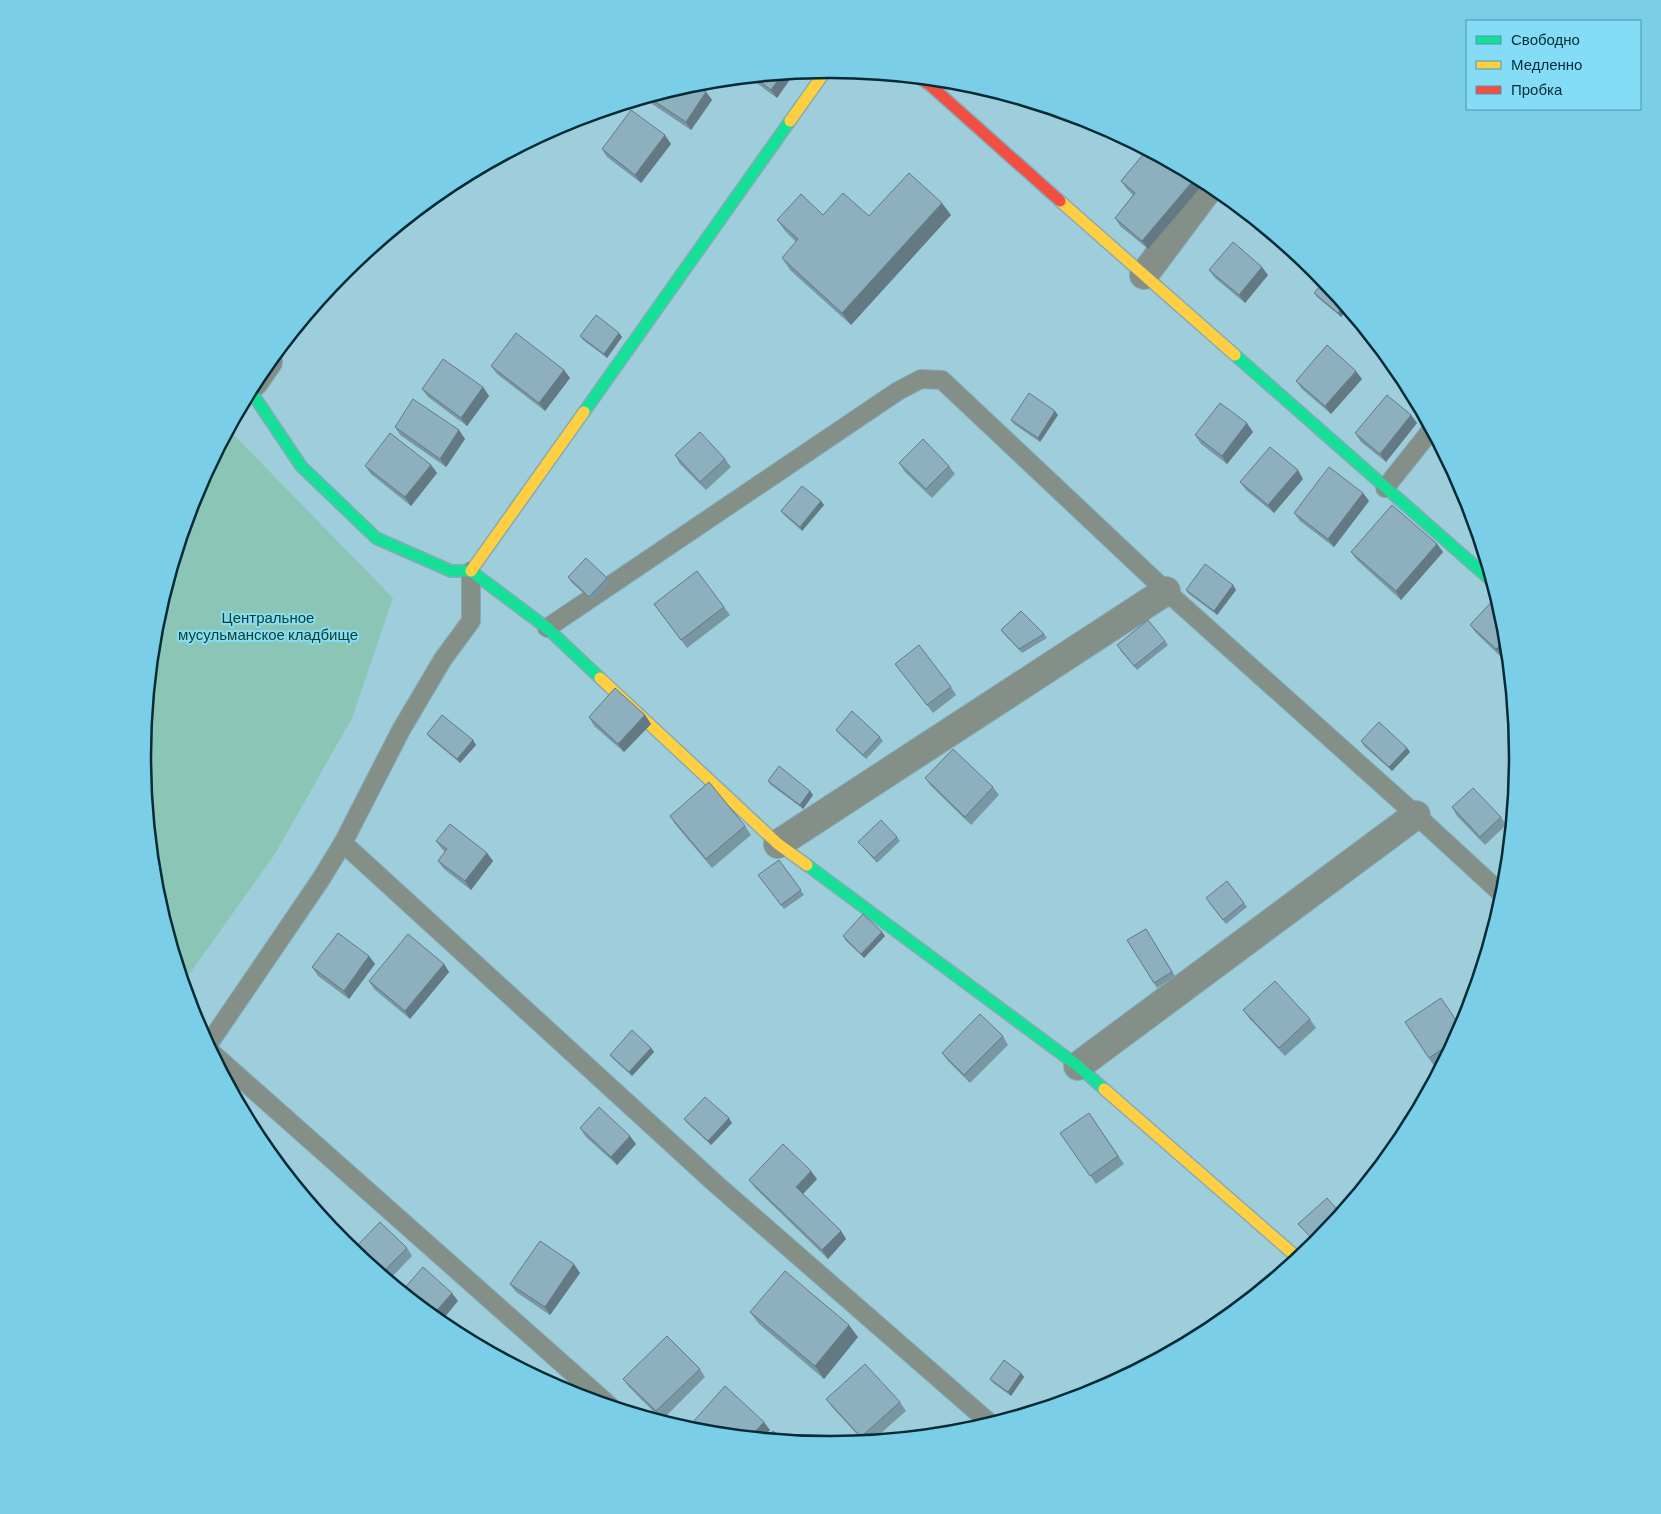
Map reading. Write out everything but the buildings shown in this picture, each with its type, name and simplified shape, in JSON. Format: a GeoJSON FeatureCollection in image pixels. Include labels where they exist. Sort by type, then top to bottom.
{"type":"FeatureCollection","features":[{"type":"Feature","properties":{"kind":"street"},"geometry":{"type":"LineString","coordinates":[[471,571],[820,78]]}},
{"type":"Feature","properties":{"kind":"street"},"geometry":{"type":"LineString","coordinates":[[933,86],[1144,275],[1485,575]]}},
{"type":"Feature","properties":{"kind":"street"},"geometry":{"type":"LineString","coordinates":[[1144,275],[1207,191]]}},
{"type":"Feature","properties":{"kind":"street"},"geometry":{"type":"LineString","coordinates":[[255,397],[301,466],[376,538],[451,571],[471,571],[547,628],[778,844],[1078,1066],[1293,1254]]}},
{"type":"Feature","properties":{"kind":"street"},"geometry":{"type":"LineString","coordinates":[[778,844],[1166,591]]}},
{"type":"Feature","properties":{"kind":"street"},"geometry":{"type":"LineString","coordinates":[[1078,1066],[1416,815]]}},
{"type":"Feature","properties":{"kind":"lane"},"geometry":{"type":"LineString","coordinates":[[547,628],[898,391],[921,379],[942,380],[1166,591],[1497,890]]}},
{"type":"Feature","properties":{"kind":"lane"},"geometry":{"type":"LineString","coordinates":[[1385,488],[1428,434]]}},
{"type":"Feature","properties":{"kind":"lane"},"geometry":{"type":"LineString","coordinates":[[212,1038],[343,844],[401,730],[443,659],[471,621],[471,571]]}},
{"type":"Feature","properties":{"kind":"lane"},"geometry":{"type":"LineString","coordinates":[[343,844],[717,1185],[984,1418]]}},
{"type":"Feature","properties":{"kind":"lane"},"geometry":{"type":"LineString","coordinates":[[224,1063],[597,1395]]}},
{"type":"Feature","properties":{"kind":"green space","name":"Центральное мусульманское кладбище"},"geometry":{"type":"Polygon","coordinates":[[[233,434],[393,598],[352,718],[275,854],[188,977],[174,933],[164,890],[157,846],[152,801],[152,713],[164,624],[174,581],[203,497],[233,434]]]}},
{"type":"Feature","properties":{"kind":"traffic: fast"},"geometry":{"type":"LineString","coordinates":[[584,412],[790,121]]}},
{"type":"Feature","properties":{"kind":"traffic: fast"},"geometry":{"type":"LineString","coordinates":[[1235,355],[1485,575]]}},
{"type":"Feature","properties":{"kind":"traffic: fast"},"geometry":{"type":"LineString","coordinates":[[255,397],[301,466],[376,538],[451,571],[471,571],[547,628],[600,678]]}},
{"type":"Feature","properties":{"kind":"traffic: fast"},"geometry":{"type":"LineString","coordinates":[[807,865],[1078,1066],[1104,1089]]}},
{"type":"Feature","properties":{"kind":"traffic: slow"},"geometry":{"type":"LineString","coordinates":[[790,121],[820,78]]}},
{"type":"Feature","properties":{"kind":"traffic: slow"},"geometry":{"type":"LineString","coordinates":[[1060,201],[1235,355]]}},
{"type":"Feature","properties":{"kind":"traffic: slow"},"geometry":{"type":"LineString","coordinates":[[471,571],[584,412]]}},
{"type":"Feature","properties":{"kind":"traffic: slow"},"geometry":{"type":"LineString","coordinates":[[600,678],[778,844],[807,865]]}},
{"type":"Feature","properties":{"kind":"traffic: slow"},"geometry":{"type":"LineString","coordinates":[[1104,1089],[1293,1254]]}},
{"type":"Feature","properties":{"kind":"traffic: jam"},"geometry":{"type":"LineString","coordinates":[[930,85],[1060,201]]}}]}
